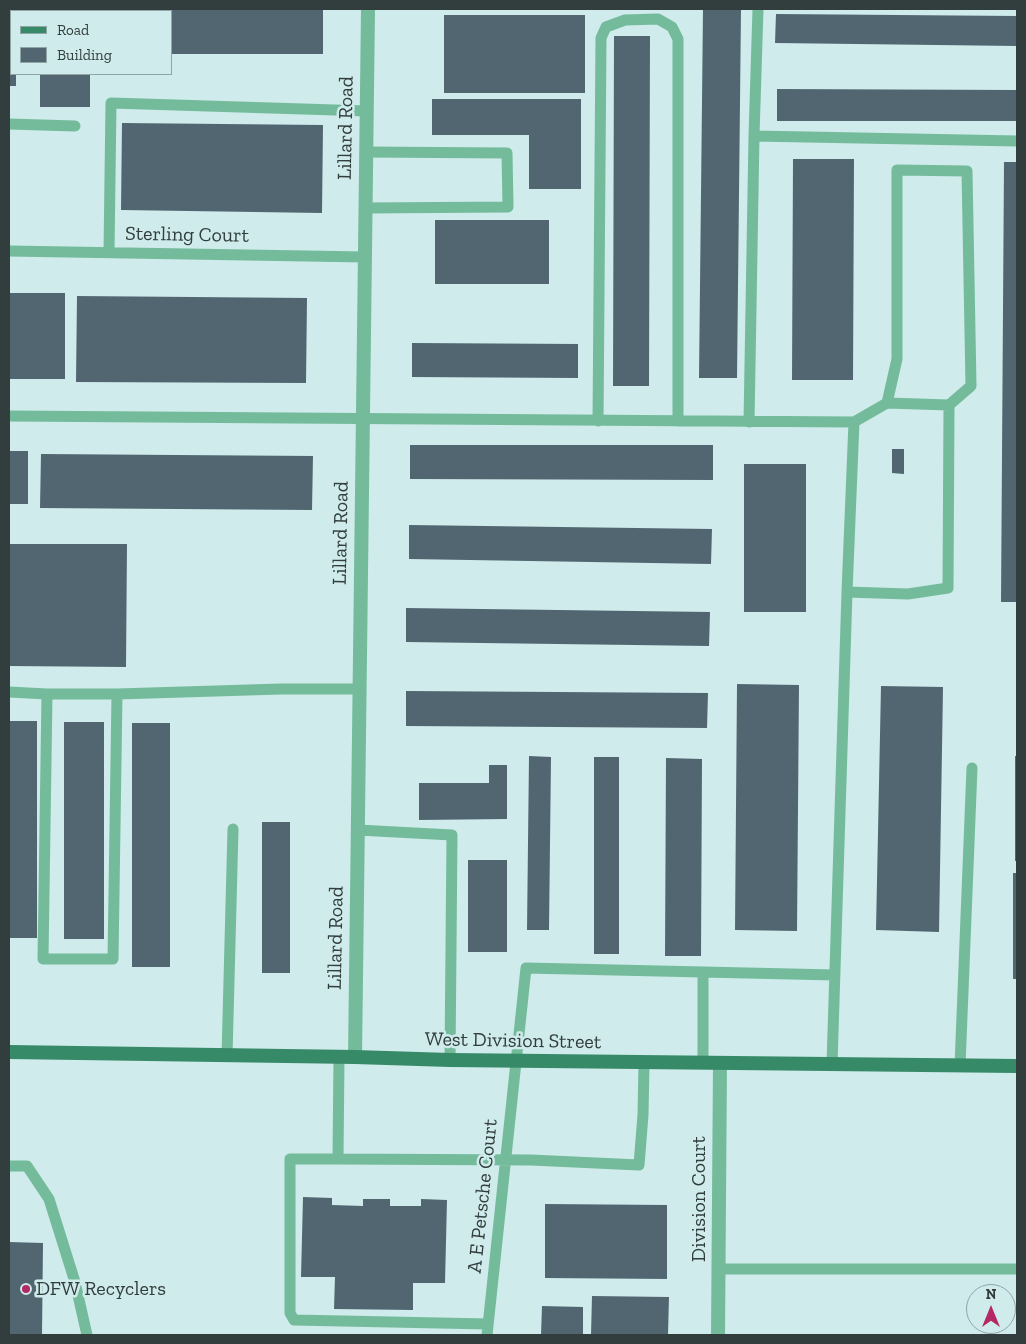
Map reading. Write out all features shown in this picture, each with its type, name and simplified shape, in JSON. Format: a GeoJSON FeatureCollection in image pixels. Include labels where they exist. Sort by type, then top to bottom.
{"type":"FeatureCollection","features":[{"type":"Feature","properties":{"kind":"main road","name":"West Division Street"},"geometry":{"type":"LineString","coordinates":[[9,1052],[644,1063],[1017,1066]]}},
{"type":"Feature","properties":{"kind":"street","name":"Lillard Road"},"geometry":{"type":"LineString","coordinates":[[355,1057],[368,9]]}},
{"type":"Feature","properties":{"kind":"street","name":"Division Court"},"geometry":{"type":"LineString","coordinates":[[718,1335],[720,1063]]}},
{"type":"Feature","properties":{"kind":"lane"},"geometry":{"type":"LineString","coordinates":[[750,422],[754,136],[758,9]]}},
{"type":"Feature","properties":{"kind":"lane"},"geometry":{"type":"LineString","coordinates":[[598,421],[601,38],[606,27],[624,20],[658,19],[672,27],[678,39],[678,421]]}},
{"type":"Feature","properties":{"kind":"lane"},"geometry":{"type":"LineString","coordinates":[[109,252],[111,103],[367,111]]}},
{"type":"Feature","properties":{"kind":"lane"},"geometry":{"type":"LineString","coordinates":[[9,124],[75,126]]}},
{"type":"Feature","properties":{"kind":"lane"},"geometry":{"type":"LineString","coordinates":[[754,136],[1017,141]]}},
{"type":"Feature","properties":{"kind":"lane"},"geometry":{"type":"LineString","coordinates":[[365,208],[508,207],[507,153],[366,152]]}},
{"type":"Feature","properties":{"kind":"lane"},"geometry":{"type":"LineString","coordinates":[[9,416],[854,422],[887,403],[949,405],[971,386],[967,171],[897,170],[898,359],[887,403]]}},
{"type":"Feature","properties":{"kind":"lane","name":"Sterling Court"},"geometry":{"type":"LineString","coordinates":[[9,250],[365,257]]}},
{"type":"Feature","properties":{"kind":"lane"},"geometry":{"type":"LineString","coordinates":[[847,592],[908,594],[948,588],[949,405]]}},
{"type":"Feature","properties":{"kind":"lane"},"geometry":{"type":"LineString","coordinates":[[832,1064],[854,422]]}},
{"type":"Feature","properties":{"kind":"lane"},"geometry":{"type":"LineString","coordinates":[[9,692],[117,694],[281,689],[359,689]]}},
{"type":"Feature","properties":{"kind":"lane"},"geometry":{"type":"LineString","coordinates":[[47,694],[43,959],[113,959],[117,694]]}},
{"type":"Feature","properties":{"kind":"lane"},"geometry":{"type":"LineString","coordinates":[[960,1066],[972,768]]}},
{"type":"Feature","properties":{"kind":"lane"},"geometry":{"type":"LineString","coordinates":[[227,1056],[233,829]]}},
{"type":"Feature","properties":{"kind":"lane"},"geometry":{"type":"LineString","coordinates":[[358,830],[452,835],[450,1060]]}},
{"type":"Feature","properties":{"kind":"lane","name":"A E Petsche Court"},"geometry":{"type":"LineString","coordinates":[[487,1330],[526,968],[703,972]]}},
{"type":"Feature","properties":{"kind":"lane"},"geometry":{"type":"LineString","coordinates":[[703,1063],[703,972],[835,975]]}},
{"type":"Feature","properties":{"kind":"lane"},"geometry":{"type":"LineString","coordinates":[[338,1159],[339,1057]]}},
{"type":"Feature","properties":{"kind":"lane"},"geometry":{"type":"LineString","coordinates":[[487,1330],[294,1320],[290,1313],[290,1159],[531,1160],[639,1165],[643,1115],[644,1063]]}},
{"type":"Feature","properties":{"kind":"lane"},"geometry":{"type":"LineString","coordinates":[[9,1166],[27,1166],[49,1200],[75,1282],[87,1335]]}},
{"type":"Feature","properties":{"kind":"lane"},"geometry":{"type":"LineString","coordinates":[[719,1269],[1017,1269]]}},
{"type":"Feature","properties":{"kind":"building"},"geometry":{"type":"Polygon","coordinates":[[[323,9],[323,54],[172,54],[172,10],[105,10],[323,9]]]}},
{"type":"Feature","properties":{"kind":"building"},"geometry":{"type":"Polygon","coordinates":[[[703,9],[741,9],[737,378],[699,378],[703,9]]]}},
{"type":"Feature","properties":{"kind":"building"},"geometry":{"type":"Polygon","coordinates":[[[776,14],[1017,16],[1017,46],[775,43],[776,14]]]}},
{"type":"Feature","properties":{"kind":"building"},"geometry":{"type":"Polygon","coordinates":[[[444,15],[585,15],[585,93],[444,93],[444,15]]]}},
{"type":"Feature","properties":{"kind":"building"},"geometry":{"type":"Polygon","coordinates":[[[10,27],[10,75],[16,75],[16,86],[9,86],[10,27]]]}},
{"type":"Feature","properties":{"kind":"building"},"geometry":{"type":"Polygon","coordinates":[[[614,36],[650,36],[649,386],[613,386],[614,36]]]}},
{"type":"Feature","properties":{"kind":"building"},"geometry":{"type":"Polygon","coordinates":[[[40,75],[90,75],[90,107],[40,107],[40,75]]]}},
{"type":"Feature","properties":{"kind":"building"},"geometry":{"type":"Polygon","coordinates":[[[777,89],[1017,90],[1017,121],[777,121],[777,89]]]}},
{"type":"Feature","properties":{"kind":"building"},"geometry":{"type":"Polygon","coordinates":[[[432,99],[581,99],[581,189],[529,189],[529,135],[432,135],[432,99]]]}},
{"type":"Feature","properties":{"kind":"building"},"geometry":{"type":"Polygon","coordinates":[[[122,123],[323,125],[322,213],[121,210],[122,123]]]}},
{"type":"Feature","properties":{"kind":"building"},"geometry":{"type":"Polygon","coordinates":[[[793,159],[854,159],[853,380],[792,380],[793,159]]]}},
{"type":"Feature","properties":{"kind":"building"},"geometry":{"type":"Polygon","coordinates":[[[1004,162],[1017,162],[1017,602],[1001,602],[1004,162]]]}},
{"type":"Feature","properties":{"kind":"building"},"geometry":{"type":"Polygon","coordinates":[[[435,220],[549,220],[549,284],[435,284],[435,220]]]}},
{"type":"Feature","properties":{"kind":"building"},"geometry":{"type":"Polygon","coordinates":[[[9,293],[65,293],[65,379],[9,379],[9,293]]]}},
{"type":"Feature","properties":{"kind":"building"},"geometry":{"type":"Polygon","coordinates":[[[77,296],[307,298],[306,383],[76,382],[77,296]]]}},
{"type":"Feature","properties":{"kind":"building"},"geometry":{"type":"Polygon","coordinates":[[[412,343],[578,344],[578,378],[412,377],[412,343]]]}},
{"type":"Feature","properties":{"kind":"building"},"geometry":{"type":"Polygon","coordinates":[[[410,445],[713,445],[713,480],[410,479],[410,445]]]}},
{"type":"Feature","properties":{"kind":"building"},"geometry":{"type":"Polygon","coordinates":[[[892,449],[904,449],[904,474],[892,473],[892,449]]]}},
{"type":"Feature","properties":{"kind":"building"},"geometry":{"type":"Polygon","coordinates":[[[9,451],[28,451],[28,504],[9,504],[9,451]]]}},
{"type":"Feature","properties":{"kind":"building"},"geometry":{"type":"Polygon","coordinates":[[[41,454],[313,456],[312,510],[40,508],[41,454]]]}},
{"type":"Feature","properties":{"kind":"building"},"geometry":{"type":"Polygon","coordinates":[[[744,464],[806,464],[806,612],[744,612],[744,464]]]}},
{"type":"Feature","properties":{"kind":"building"},"geometry":{"type":"Polygon","coordinates":[[[409,525],[712,529],[711,564],[409,559],[409,525]]]}},
{"type":"Feature","properties":{"kind":"building"},"geometry":{"type":"Polygon","coordinates":[[[9,544],[127,544],[126,667],[9,666],[9,544]]]}},
{"type":"Feature","properties":{"kind":"building"},"geometry":{"type":"Polygon","coordinates":[[[406,608],[710,612],[709,646],[406,642],[406,608]]]}},
{"type":"Feature","properties":{"kind":"building"},"geometry":{"type":"Polygon","coordinates":[[[737,684],[799,685],[797,931],[735,930],[737,684]]]}},
{"type":"Feature","properties":{"kind":"building"},"geometry":{"type":"Polygon","coordinates":[[[881,686],[943,687],[939,932],[876,930],[881,686]]]}},
{"type":"Feature","properties":{"kind":"building"},"geometry":{"type":"Polygon","coordinates":[[[406,691],[708,693],[707,728],[406,726],[406,691]]]}},
{"type":"Feature","properties":{"kind":"building"},"geometry":{"type":"Polygon","coordinates":[[[9,721],[37,721],[37,938],[9,938],[9,721]]]}},
{"type":"Feature","properties":{"kind":"building"},"geometry":{"type":"Polygon","coordinates":[[[64,722],[104,722],[104,939],[64,939],[64,722]]]}},
{"type":"Feature","properties":{"kind":"building"},"geometry":{"type":"Polygon","coordinates":[[[132,723],[170,723],[170,967],[132,967],[132,723]]]}},
{"type":"Feature","properties":{"kind":"building"},"geometry":{"type":"Polygon","coordinates":[[[529,756],[551,757],[549,930],[527,930],[529,756]]]}},
{"type":"Feature","properties":{"kind":"building"},"geometry":{"type":"Polygon","coordinates":[[[1015,756],[1017,756],[1017,861],[1015,861],[1015,756]]]}},
{"type":"Feature","properties":{"kind":"building"},"geometry":{"type":"Polygon","coordinates":[[[594,757],[619,757],[619,954],[594,954],[594,757]]]}},
{"type":"Feature","properties":{"kind":"building"},"geometry":{"type":"Polygon","coordinates":[[[666,758],[702,759],[701,956],[665,956],[666,758]]]}},
{"type":"Feature","properties":{"kind":"building"},"geometry":{"type":"Polygon","coordinates":[[[489,765],[507,765],[507,819],[419,820],[419,783],[489,783],[489,765]]]}},
{"type":"Feature","properties":{"kind":"building"},"geometry":{"type":"Polygon","coordinates":[[[262,822],[290,822],[290,973],[262,973],[262,822]]]}},
{"type":"Feature","properties":{"kind":"building"},"geometry":{"type":"Polygon","coordinates":[[[468,860],[507,860],[507,952],[468,952],[468,860]]]}},
{"type":"Feature","properties":{"kind":"building"},"geometry":{"type":"Polygon","coordinates":[[[1013,873],[1017,873],[1017,979],[1013,979],[1013,873]]]}},
{"type":"Feature","properties":{"kind":"building"},"geometry":{"type":"Polygon","coordinates":[[[303,1197],[332,1198],[332,1205],[363,1206],[363,1199],[390,1199],[390,1206],[421,1206],[421,1199],[447,1200],[445,1283],[413,1283],[413,1310],[334,1309],[335,1277],[301,1277],[303,1197]]]}},
{"type":"Feature","properties":{"kind":"building"},"geometry":{"type":"Polygon","coordinates":[[[545,1204],[667,1205],[667,1279],[545,1278],[545,1204]]]}},
{"type":"Feature","properties":{"kind":"building","name":"DFW Recyclers"},"geometry":{"type":"Polygon","coordinates":[[[9,1242],[43,1243],[42,1335],[9,1335],[9,1242]]]}},
{"type":"Feature","properties":{"kind":"building"},"geometry":{"type":"Polygon","coordinates":[[[592,1296],[669,1297],[668,1335],[591,1335],[592,1296]]]}},
{"type":"Feature","properties":{"kind":"building"},"geometry":{"type":"Polygon","coordinates":[[[542,1306],[583,1307],[583,1335],[541,1335],[542,1306]]]}},
{"type":"Feature","properties":{"kind":"place","name":"DFW Recyclers"},"geometry":{"type":"Point","coordinates":[26,1289]}}]}
